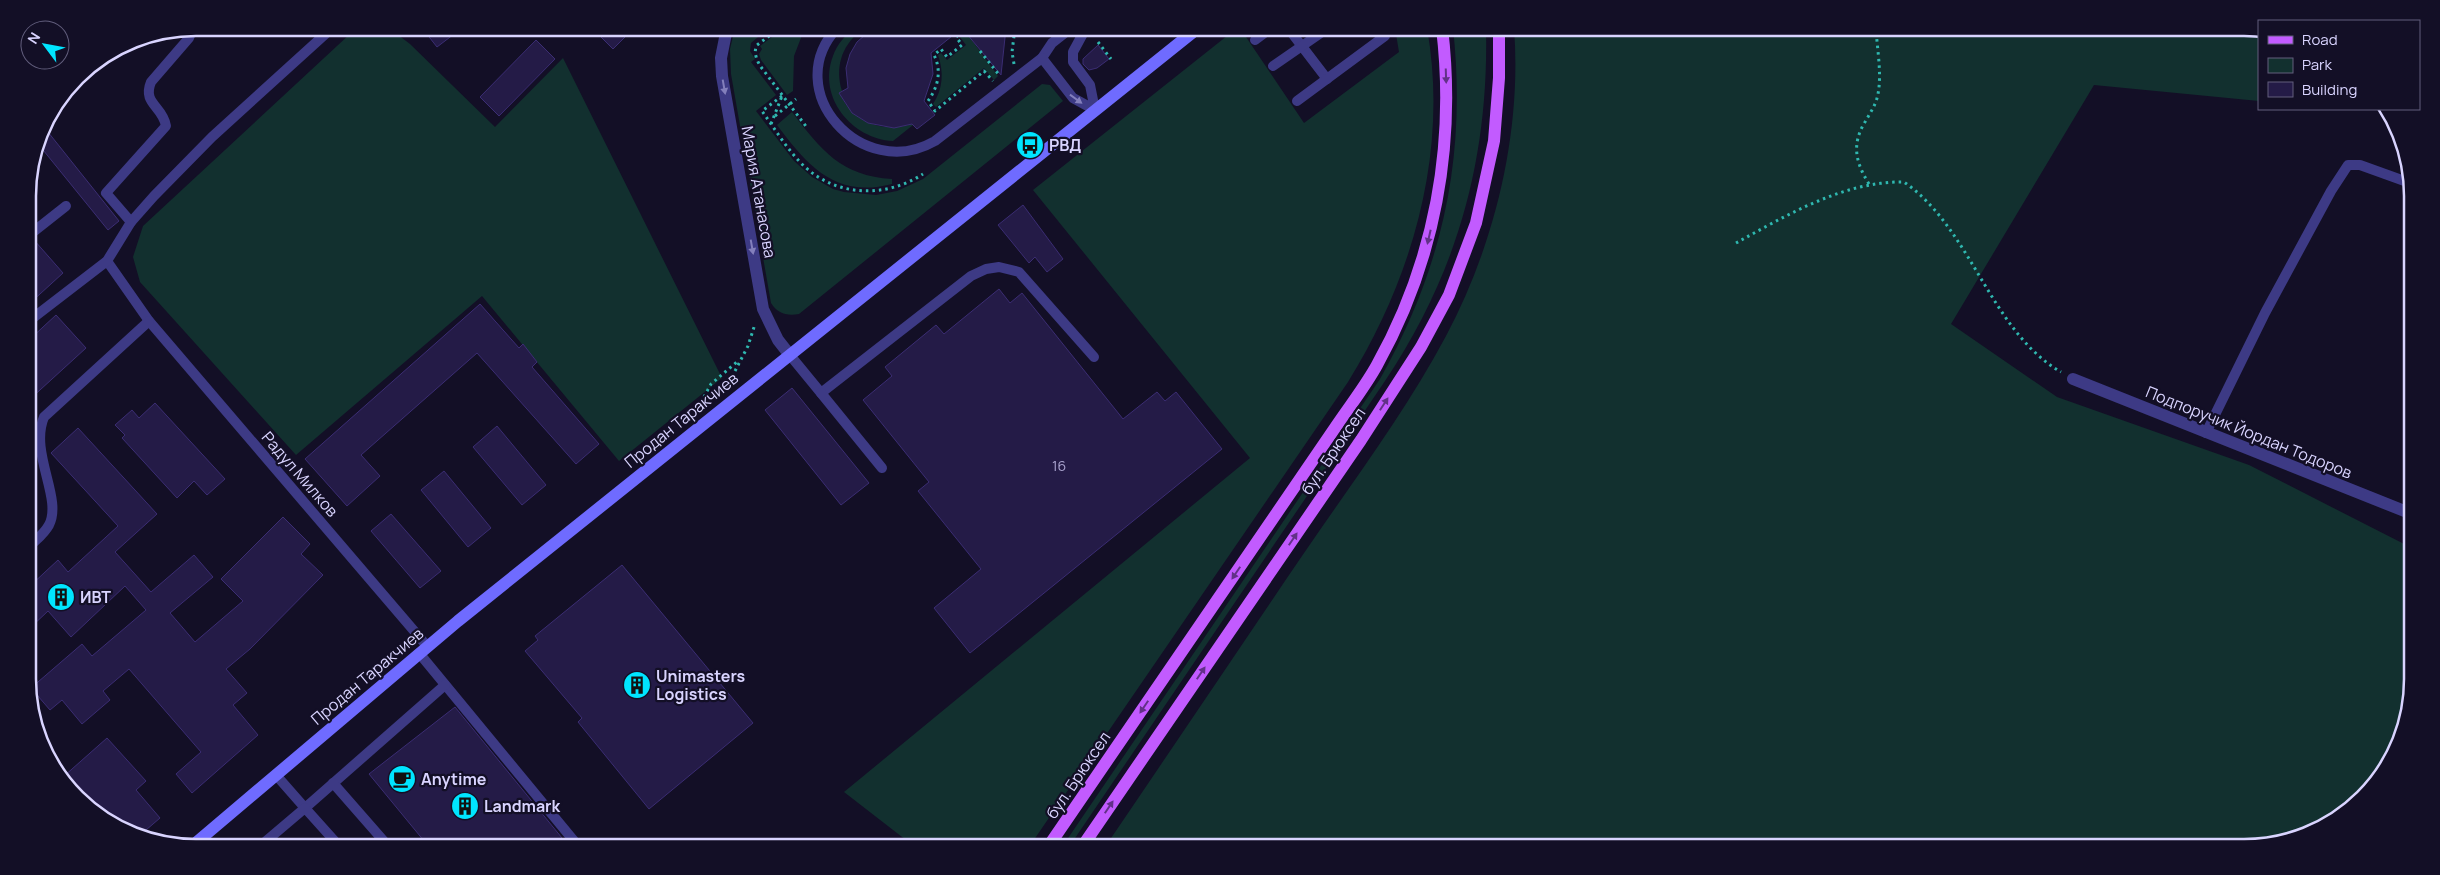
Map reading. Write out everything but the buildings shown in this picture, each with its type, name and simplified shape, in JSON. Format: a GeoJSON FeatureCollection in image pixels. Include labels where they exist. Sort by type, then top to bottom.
{"type":"FeatureCollection","features":[{"type":"Feature","properties":{"kind":"main road","name":"бул. Брюксел"},"geometry":{"type":"LineString","coordinates":[[1054,839],[1339,422],[1376,366],[1393,335],[1425,253],[1440,190],[1446,139],[1447,97],[1443,36]]}},
{"type":"Feature","properties":{"kind":"main road","name":"бул. Брюксел"},"geometry":{"type":"LineString","coordinates":[[1088,839],[1361,440],[1421,347],[1449,295],[1476,223],[1494,141],[1500,78],[1499,36]]}},
{"type":"Feature","properties":{"kind":"street","name":"Мария Атанасова"},"geometry":{"type":"LineString","coordinates":[[725,36],[721,58],[722,76],[763,309],[778,340],[789,354]]}},
{"type":"Feature","properties":{"kind":"street","name":"Продан Таракчиев"},"geometry":{"type":"LineString","coordinates":[[200,839],[423,650],[789,354],[1188,36]]}},
{"type":"Feature","properties":{"kind":"street","name":"Подпоручик Йордан Тодоров"},"geometry":{"type":"LineString","coordinates":[[2073,380],[2404,511]]}},
{"type":"Feature","properties":{"kind":"lane"},"geometry":{"type":"LineString","coordinates":[[37,315],[107,261],[131,222],[212,137],[323,36]]}},
{"type":"Feature","properties":{"kind":"lane"},"geometry":{"type":"LineString","coordinates":[[832,36],[825,46],[821,57],[818,78],[822,98],[832,119],[846,134],[862,145],[880,150],[907,151],[930,144],[1042,58],[1052,42],[1060,36]]}},
{"type":"Feature","properties":{"kind":"lane"},"geometry":{"type":"LineString","coordinates":[[1082,36],[1073,52],[1073,62],[1090,85],[1095,110]]}},
{"type":"Feature","properties":{"kind":"lane"},"geometry":{"type":"LineString","coordinates":[[1255,40],[1260,36]]}},
{"type":"Feature","properties":{"kind":"lane"},"geometry":{"type":"LineString","coordinates":[[1294,36],[1327,79]]}},
{"type":"Feature","properties":{"kind":"lane"},"geometry":{"type":"LineString","coordinates":[[1273,66],[1316,36]]}},
{"type":"Feature","properties":{"kind":"lane"},"geometry":{"type":"LineString","coordinates":[[1297,101],[1385,36]]}},
{"type":"Feature","properties":{"kind":"lane"},"geometry":{"type":"LineString","coordinates":[[131,222],[106,193],[166,126],[165,118],[150,100],[148,89],[151,82],[190,37]]}},
{"type":"Feature","properties":{"kind":"lane"},"geometry":{"type":"LineString","coordinates":[[1042,58],[1073,98],[1095,110]]}},
{"type":"Feature","properties":{"kind":"lane"},"geometry":{"type":"LineString","coordinates":[[2206,433],[2265,312],[2331,191],[2348,165],[2360,165],[2402,180]]}},
{"type":"Feature","properties":{"kind":"lane"},"geometry":{"type":"LineString","coordinates":[[37,229],[66,206]]}},
{"type":"Feature","properties":{"kind":"lane","name":"Радул Милков"},"geometry":{"type":"LineString","coordinates":[[107,261],[149,321],[423,650],[445,685],[573,839]]}},
{"type":"Feature","properties":{"kind":"lane"},"geometry":{"type":"LineString","coordinates":[[821,394],[971,276],[986,269],[999,267],[1019,272],[1094,357]]}},
{"type":"Feature","properties":{"kind":"lane"},"geometry":{"type":"LineString","coordinates":[[36,540],[42,534],[52,515],[39,439],[44,417],[149,321]]}},
{"type":"Feature","properties":{"kind":"lane"},"geometry":{"type":"LineString","coordinates":[[789,354],[882,468]]}},
{"type":"Feature","properties":{"kind":"lane"},"geometry":{"type":"LineString","coordinates":[[269,839],[445,685]]}},
{"type":"Feature","properties":{"kind":"lane"},"geometry":{"type":"LineString","coordinates":[[276,775],[332,839]]}},
{"type":"Feature","properties":{"kind":"lane"},"geometry":{"type":"LineString","coordinates":[[333,783],[381,839]]}},
{"type":"Feature","properties":{"kind":"path"},"geometry":{"type":"LineString","coordinates":[[769,36],[757,45],[755,52],[761,67],[808,129]]}},
{"type":"Feature","properties":{"kind":"path"},"geometry":{"type":"LineString","coordinates":[[957,36],[956,37],[962,44],[947,57],[941,49],[934,55],[938,66],[938,81],[928,101],[935,110],[984,71],[992,81],[1001,77],[1006,72]]}},
{"type":"Feature","properties":{"kind":"path"},"geometry":{"type":"LineString","coordinates":[[1011,68],[1015,61],[1012,52],[1014,36]]}},
{"type":"Feature","properties":{"kind":"path"},"geometry":{"type":"LineString","coordinates":[[1869,184],[1856,159],[1855,146],[1862,126],[1876,103],[1878,92],[1876,36]]}},
{"type":"Feature","properties":{"kind":"path"},"geometry":{"type":"LineString","coordinates":[[1098,42],[1111,59]]}},
{"type":"Feature","properties":{"kind":"path"},"geometry":{"type":"LineString","coordinates":[[980,51],[1001,77]]}},
{"type":"Feature","properties":{"kind":"path"},"geometry":{"type":"LineString","coordinates":[[771,124],[782,96]]}},
{"type":"Feature","properties":{"kind":"path"},"geometry":{"type":"LineString","coordinates":[[782,96],[762,111],[804,166],[834,185],[857,191],[884,191],[910,183],[923,174]]}},
{"type":"Feature","properties":{"kind":"path"},"geometry":{"type":"LineString","coordinates":[[774,116],[796,99]]}},
{"type":"Feature","properties":{"kind":"path"},"geometry":{"type":"LineString","coordinates":[[1736,243],[1817,202],[1869,184],[1904,182],[1914,189],[1934,210],[1969,257],[2011,324],[2034,351],[2054,368],[2073,380]]}},
{"type":"Feature","properties":{"kind":"path"},"geometry":{"type":"LineString","coordinates":[[734,371],[748,346],[757,318]]}},
{"type":"Feature","properties":{"kind":"path"},"geometry":{"type":"LineString","coordinates":[[704,397],[711,384],[738,361]]}},
{"type":"Feature","properties":{"kind":"green space"},"geometry":{"type":"Polygon","coordinates":[[[348,36],[400,36],[495,127],[563,58],[722,378],[619,461],[482,296],[296,455],[140,282],[133,257],[143,226],[348,36]]]}},
{"type":"Feature","properties":{"kind":"green space"},"geometry":{"type":"Polygon","coordinates":[[[733,36],[759,36],[751,43],[750,51],[755,59],[751,62],[776,95],[756,111],[794,161],[812,177],[833,189],[844,192],[876,195],[897,191],[923,179],[1042,84],[1050,85],[1063,101],[799,314],[791,315],[780,312],[771,303],[731,74],[730,49],[733,36]]]}},
{"type":"Feature","properties":{"kind":"green space"},"geometry":{"type":"Polygon","coordinates":[[[773,36],[802,36],[794,56],[793,91],[787,95],[761,60],[759,54],[762,49],[760,46],[773,36]]]}},
{"type":"Feature","properties":{"kind":"green space"},"geometry":{"type":"Polygon","coordinates":[[[846,36],[854,36],[841,58],[839,74],[842,91],[840,93],[845,103],[852,112],[870,123],[890,127],[913,125],[893,141],[864,133],[842,113],[834,100],[830,86],[829,71],[833,56],[846,36]]]}},
{"type":"Feature","properties":{"kind":"green space"},"geometry":{"type":"Polygon","coordinates":[[[969,36],[998,76],[994,80],[984,68],[936,107],[933,104],[942,80],[938,55],[941,53],[947,60],[966,45],[960,37],[969,36]]]}},
{"type":"Feature","properties":{"kind":"green space"},"geometry":{"type":"Polygon","coordinates":[[[1227,36],[1245,36],[1304,123],[1399,52],[1396,36],[1428,36],[1433,74],[1433,120],[1429,166],[1420,212],[1391,300],[1371,342],[1348,382],[1035,839],[904,839],[844,792],[1250,458],[1033,190],[1227,36]]]}},
{"type":"Feature","properties":{"kind":"green space"},"geometry":{"type":"Polygon","coordinates":[[[1454,36],[1486,36],[1486,76],[1482,123],[1475,168],[1450,256],[1432,298],[1410,340],[1385,381],[1075,839],[1068,839],[1380,379],[1402,337],[1420,295],[1445,210],[1453,166],[1456,121],[1454,36]]]}},
{"type":"Feature","properties":{"kind":"green space"},"geometry":{"type":"Polygon","coordinates":[[[1514,36],[2258,37],[2258,101],[2094,85],[1951,324],[2057,397],[2249,465],[2404,544],[2404,678],[2402,699],[2395,730],[2387,749],[2371,776],[2341,806],[2324,817],[2305,827],[2275,836],[2254,838],[1111,839],[1395,420],[1446,336],[1463,301],[1491,226],[1509,147],[1514,107],[1514,36]]]}},
{"type":"Feature","properties":{"kind":"green space"},"geometry":{"type":"Polygon","coordinates":[[[792,112],[813,138],[834,159],[859,173],[892,179],[892,184],[854,187],[824,175],[800,153],[777,125],[792,112]]]}},
{"type":"Feature","properties":{"kind":"place","name":"РВД"},"geometry":{"type":"Point","coordinates":[1030,145]}},
{"type":"Feature","properties":{"kind":"place","name":"ИВТ"},"geometry":{"type":"Point","coordinates":[61,597]}},
{"type":"Feature","properties":{"kind":"place","name":"Unimasters Logistics"},"geometry":{"type":"Point","coordinates":[637,685]}},
{"type":"Feature","properties":{"kind":"place","name":"Anytime"},"geometry":{"type":"Point","coordinates":[402,779]}},
{"type":"Feature","properties":{"kind":"place","name":"Landmark"},"geometry":{"type":"Point","coordinates":[465,806]}}]}
